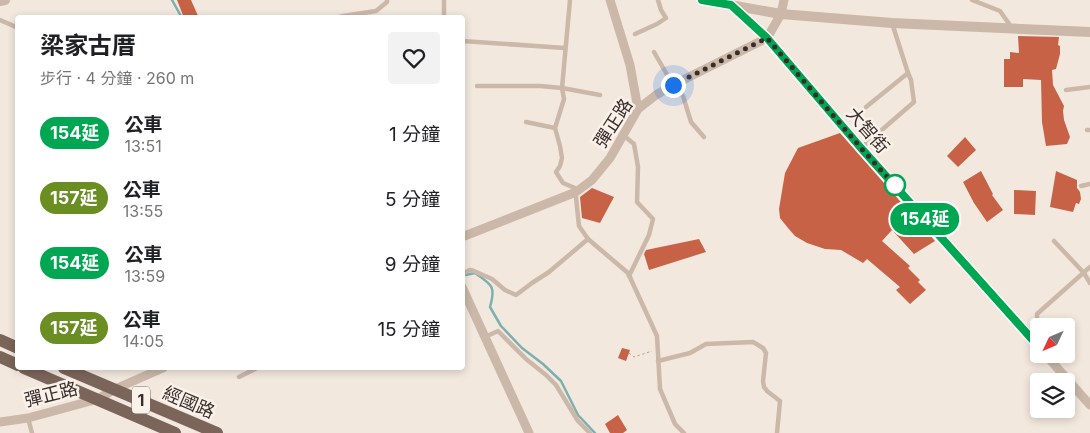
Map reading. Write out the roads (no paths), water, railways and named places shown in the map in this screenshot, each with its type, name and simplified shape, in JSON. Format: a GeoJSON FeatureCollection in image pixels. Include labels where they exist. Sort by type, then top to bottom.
{"type":"FeatureCollection","features":[{"type":"Feature","properties":{"kind":"main road"},"geometry":{"type":"LineString","coordinates":[[0,340],[15,347]]}},
{"type":"Feature","properties":{"kind":"main road"},"geometry":{"type":"LineString","coordinates":[[0,357],[15,364]]}},
{"type":"Feature","properties":{"kind":"main road","name":"經國路"},"geometry":{"type":"LineString","coordinates":[[29,370],[176,433]]}},
{"type":"Feature","properties":{"kind":"main road","name":"經國路"},"geometry":{"type":"LineString","coordinates":[[72,370],[217,433]]}},
{"type":"Feature","properties":{"kind":"street"},"geometry":{"type":"LineString","coordinates":[[0,1],[5,0]]}},
{"type":"Feature","properties":{"kind":"street"},"geometry":{"type":"LineString","coordinates":[[610,0],[630,65],[638,109]]}},
{"type":"Feature","properties":{"kind":"street"},"geometry":{"type":"LineString","coordinates":[[702,0],[782,14],[892,24],[1090,32]]}},
{"type":"Feature","properties":{"kind":"street"},"geometry":{"type":"LineString","coordinates":[[767,38],[782,14],[784,0]]}},
{"type":"Feature","properties":{"kind":"street","name":"大智街"},"geometry":{"type":"LineString","coordinates":[[731,5],[767,38],[861,148],[1030,336]]}},
{"type":"Feature","properties":{"kind":"street","name":"彈正路"},"geometry":{"type":"LineString","coordinates":[[465,236],[576,192],[592,180],[610,158],[638,109],[674,84],[767,38]]}},
{"type":"Feature","properties":{"kind":"street"},"geometry":{"type":"LineString","coordinates":[[465,292],[530,433]]}},
{"type":"Feature","properties":{"kind":"street"},"geometry":{"type":"LineString","coordinates":[[1053,363],[1090,405]]}},
{"type":"Feature","properties":{"kind":"street","name":"彈正路"},"geometry":{"type":"LineString","coordinates":[[0,422],[28,418],[98,399],[115,389],[158,370]]}},
{"type":"Feature","properties":{"kind":"lane"},"geometry":{"type":"LineString","coordinates":[[353,15],[376,11],[387,0]]}},
{"type":"Feature","properties":{"kind":"lane"},"geometry":{"type":"LineString","coordinates":[[444,0],[444,15]]}},
{"type":"Feature","properties":{"kind":"lane"},"geometry":{"type":"LineString","coordinates":[[570,0],[562,88],[564,99],[555,128],[562,158],[556,172],[563,184],[575,188],[579,226],[588,239],[630,276],[657,336],[660,390],[675,424],[684,433]]}},
{"type":"Feature","properties":{"kind":"lane"},"geometry":{"type":"LineString","coordinates":[[635,34],[666,18],[658,0]]}},
{"type":"Feature","properties":{"kind":"lane"},"geometry":{"type":"LineString","coordinates":[[972,0],[1000,11],[1013,29]]}},
{"type":"Feature","properties":{"kind":"lane"},"geometry":{"type":"LineString","coordinates":[[0,20],[15,27]]}},
{"type":"Feature","properties":{"kind":"lane"},"geometry":{"type":"LineString","coordinates":[[861,148],[914,102],[911,80],[892,24]]}},
{"type":"Feature","properties":{"kind":"lane"},"geometry":{"type":"LineString","coordinates":[[465,42],[566,48]]}},
{"type":"Feature","properties":{"kind":"lane"},"geometry":{"type":"LineString","coordinates":[[654,52],[683,96],[691,122],[704,138]]}},
{"type":"Feature","properties":{"kind":"lane"},"geometry":{"type":"LineString","coordinates":[[866,107],[908,73]]}},
{"type":"Feature","properties":{"kind":"lane"},"geometry":{"type":"LineString","coordinates":[[477,86],[540,86],[600,95]]}},
{"type":"Feature","properties":{"kind":"lane"},"geometry":{"type":"LineString","coordinates":[[1066,90],[1090,87]]}},
{"type":"Feature","properties":{"kind":"lane"},"geometry":{"type":"LineString","coordinates":[[526,122],[555,128]]}},
{"type":"Feature","properties":{"kind":"lane"},"geometry":{"type":"LineString","coordinates":[[623,135],[634,144],[638,167],[637,202],[653,219],[649,235],[630,276]]}},
{"type":"Feature","properties":{"kind":"lane"},"geometry":{"type":"LineString","coordinates":[[1081,186],[1090,184]]}},
{"type":"Feature","properties":{"kind":"lane"},"geometry":{"type":"LineString","coordinates":[[465,272],[470,270],[492,279],[516,296],[549,272],[588,239]]}},
{"type":"Feature","properties":{"kind":"lane"},"geometry":{"type":"LineString","coordinates":[[1054,241],[1084,273],[1090,283]]}},
{"type":"Feature","properties":{"kind":"lane"},"geometry":{"type":"LineString","coordinates":[[1037,318],[1037,314],[1090,268]]}},
{"type":"Feature","properties":{"kind":"lane"},"geometry":{"type":"LineString","coordinates":[[485,337],[498,331],[556,385],[578,421],[590,433]]}},
{"type":"Feature","properties":{"kind":"lane"},"geometry":{"type":"LineString","coordinates":[[658,361],[690,353],[706,344],[753,342],[763,348],[766,354],[764,386],[767,391],[780,401],[777,433]]}},
{"type":"Feature","properties":{"kind":"lane"},"geometry":{"type":"LineString","coordinates":[[239,377],[253,370]]}},
{"type":"Feature","properties":{"kind":"lane"},"geometry":{"type":"LineString","coordinates":[[28,418],[32,433]]}},
{"type":"Feature","properties":{"kind":"waterway"},"geometry":{"type":"LineString","coordinates":[[172,0],[180,15]]}},
{"type":"Feature","properties":{"kind":"waterway"},"geometry":{"type":"LineString","coordinates":[[465,274],[475,273],[489,283],[493,295],[490,307],[501,326],[522,348],[561,381],[578,415],[595,433]]}}]}
